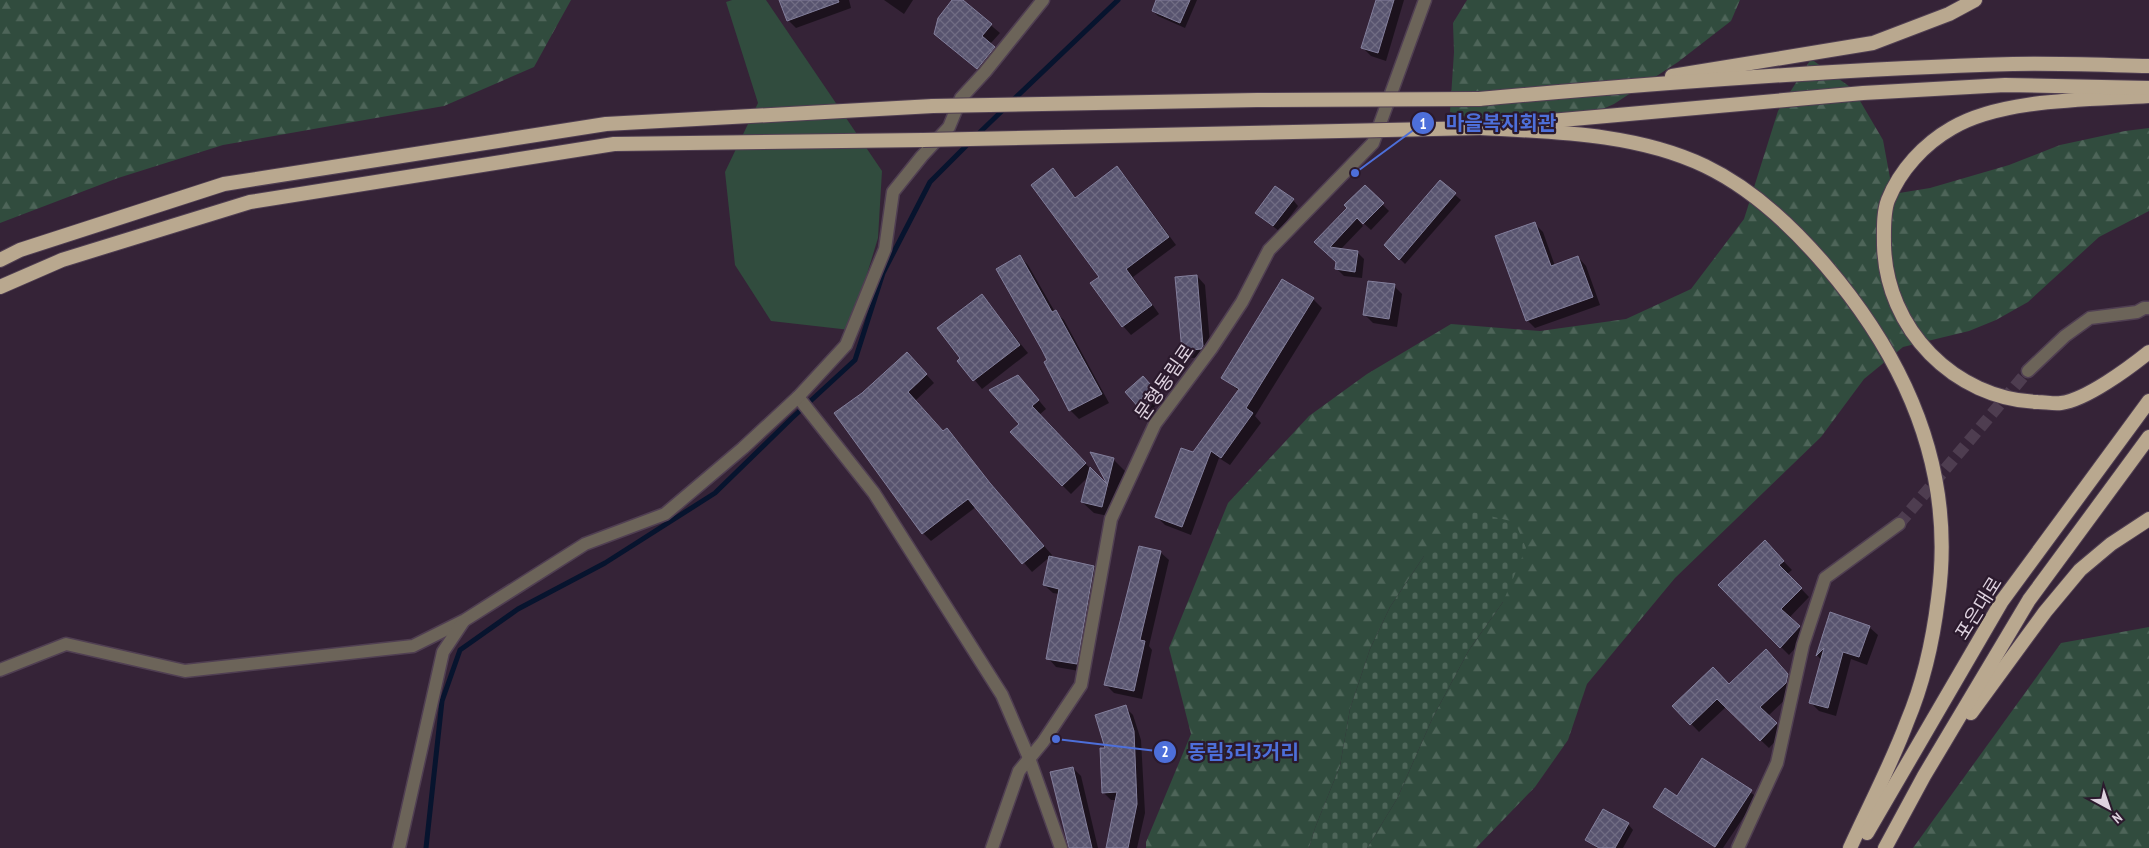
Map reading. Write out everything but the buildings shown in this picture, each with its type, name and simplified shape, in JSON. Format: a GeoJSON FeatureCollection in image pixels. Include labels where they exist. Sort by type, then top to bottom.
{"type":"FeatureCollection","features":[{"type":"Feature","properties":{"kind":"highway"},"geometry":{"type":"LineString","coordinates":[[1588,89],[1873,44],[1949,14],[1975,0]]}},
{"type":"Feature","properties":{"kind":"highway"},"geometry":{"type":"LineString","coordinates":[[0,260],[20,250],[224,184],[606,124],[933,106],[1257,100],[1479,99],[1588,89],[1873,70],[1996,65],[2149,66]]}},
{"type":"Feature","properties":{"kind":"highway"},"geometry":{"type":"LineString","coordinates":[[0,287],[62,260],[250,202],[614,144],[923,140],[1480,128],[1863,93],[2005,85],[2149,88]]}},
{"type":"Feature","properties":{"kind":"highway"},"geometry":{"type":"LineString","coordinates":[[2149,96],[2048,103],[1994,111],[1953,127],[1925,146],[1902,174],[1887,202],[1884,230],[1885,262],[1893,292],[1907,323],[1940,365],[1968,384],[1994,395],[2025,402],[2062,403],[2089,392],[2111,380],[2149,352]]}},
{"type":"Feature","properties":{"kind":"highway"},"geometry":{"type":"LineString","coordinates":[[1480,128],[1563,132],[1631,142],[1667,152],[1704,166],[1740,187],[1776,214],[1803,240],[1868,320],[1894,362],[1916,409],[1929,449],[1939,498],[1942,547],[1938,598],[1926,664],[1908,722],[1850,848]]}},
{"type":"Feature","properties":{"kind":"highway","name":"포은대로"},"geometry":{"type":"LineString","coordinates":[[1859,848],[1875,816],[2002,602],[2149,402]]}},
{"type":"Feature","properties":{"kind":"highway","name":"포은대로"},"geometry":{"type":"LineString","coordinates":[[1885,848],[1924,776],[2029,600],[2149,437]]}},
{"type":"Feature","properties":{"kind":"highway"},"geometry":{"type":"LineString","coordinates":[[1924,776],[2045,612],[2080,570],[2111,544],[2149,519]]}},
{"type":"Feature","properties":{"kind":"street"},"geometry":{"type":"LineString","coordinates":[[0,670],[66,644],[184,671],[414,646],[465,620],[585,544],[664,514],[743,448],[798,397],[846,345],[885,249],[893,192],[922,156],[950,127],[961,98],[985,72],[1044,0]]}},
{"type":"Feature","properties":{"kind":"street","name":"문형동림로"},"geometry":{"type":"LineString","coordinates":[[992,848],[1019,771],[1043,742],[1081,685],[1111,519],[1155,424],[1211,349],[1242,302],[1269,250],[1373,143],[1425,0]]}},
{"type":"Feature","properties":{"kind":"street"},"geometry":{"type":"LineString","coordinates":[[2028,371],[2066,336],[2090,318],[2137,312],[2149,308]]}},
{"type":"Feature","properties":{"kind":"street"},"geometry":{"type":"LineString","coordinates":[[798,397],[874,493],[1002,695],[1029,758],[1061,848]]}},
{"type":"Feature","properties":{"kind":"street"},"geometry":{"type":"LineString","coordinates":[[1738,848],[1777,763],[1803,645],[1825,578],[1899,524]]}},
{"type":"Feature","properties":{"kind":"street"},"geometry":{"type":"LineString","coordinates":[[398,848],[443,652],[465,620]]}},
{"type":"Feature","properties":{"kind":"green space"},"geometry":{"type":"Polygon","coordinates":[[[0,0],[571,0],[534,67],[444,106],[223,145],[118,178],[0,223],[0,0]]]}},
{"type":"Feature","properties":{"kind":"green space"},"geometry":{"type":"Polygon","coordinates":[[[732,0],[766,0],[882,171],[878,238],[850,330],[771,321],[735,265],[725,172],[758,103],[726,2],[732,0]]]}},
{"type":"Feature","properties":{"kind":"green space"},"geometry":{"type":"Polygon","coordinates":[[[1467,0],[1740,0],[1731,21],[1678,62],[1614,104],[1574,122],[1539,130],[1489,124],[1450,112],[1454,52],[1453,23],[1467,0]]]}},
{"type":"Feature","properties":{"kind":"green space"},"geometry":{"type":"Polygon","coordinates":[[[1811,59],[1853,89],[1883,140],[1893,194],[1930,188],[2009,165],[2060,145],[2125,131],[2149,128],[2149,211],[2099,237],[2028,302],[1996,320],[1969,331],[1903,347],[1864,379],[1821,437],[1675,578],[1587,684],[1568,740],[1535,787],[1476,848],[1367,848],[1397,799],[1433,717],[1469,650],[1503,602],[1424,556],[1390,607],[1370,649],[1350,709],[1340,766],[1309,848],[1146,848],[1146,842],[1191,734],[1169,648],[1228,503],[1309,416],[1367,374],[1451,324],[1540,331],[1626,319],[1691,289],[1744,219],[1778,111],[1811,59]]]}},
{"type":"Feature","properties":{"kind":"green space"},"geometry":{"type":"Polygon","coordinates":[[[1473,512],[1515,522],[1526,548],[1503,602],[1469,650],[1433,717],[1397,799],[1367,848],[1309,848],[1340,766],[1350,709],[1370,649],[1390,607],[1424,556],[1473,512]]]}},
{"type":"Feature","properties":{"kind":"green space"},"geometry":{"type":"Polygon","coordinates":[[[2149,627],[2149,848],[1913,848],[2061,643],[2149,627]]]}},
{"type":"Feature","properties":{"kind":"waterway"},"geometry":{"type":"LineString","coordinates":[[1012,101],[1118,0]]}},
{"type":"Feature","properties":{"kind":"waterway"},"geometry":{"type":"LineString","coordinates":[[976,136],[1006,107]]}},
{"type":"Feature","properties":{"kind":"waterway"},"geometry":{"type":"LineString","coordinates":[[426,848],[442,701],[460,650],[518,609],[605,563],[715,493],[855,360],[883,273],[930,182],[970,142]]}},
{"type":"Feature","properties":{"kind":"tunnel"},"geometry":{"type":"LineString","coordinates":[[1899,524],[2028,371]]}},
{"type":"Feature","properties":{"kind":"place","name":"마을복지회관"},"geometry":{"type":"Point","coordinates":[1355,173]}},
{"type":"Feature","properties":{"kind":"place","name":"동림3리3거리"},"geometry":{"type":"Point","coordinates":[1056,739]}}]}
